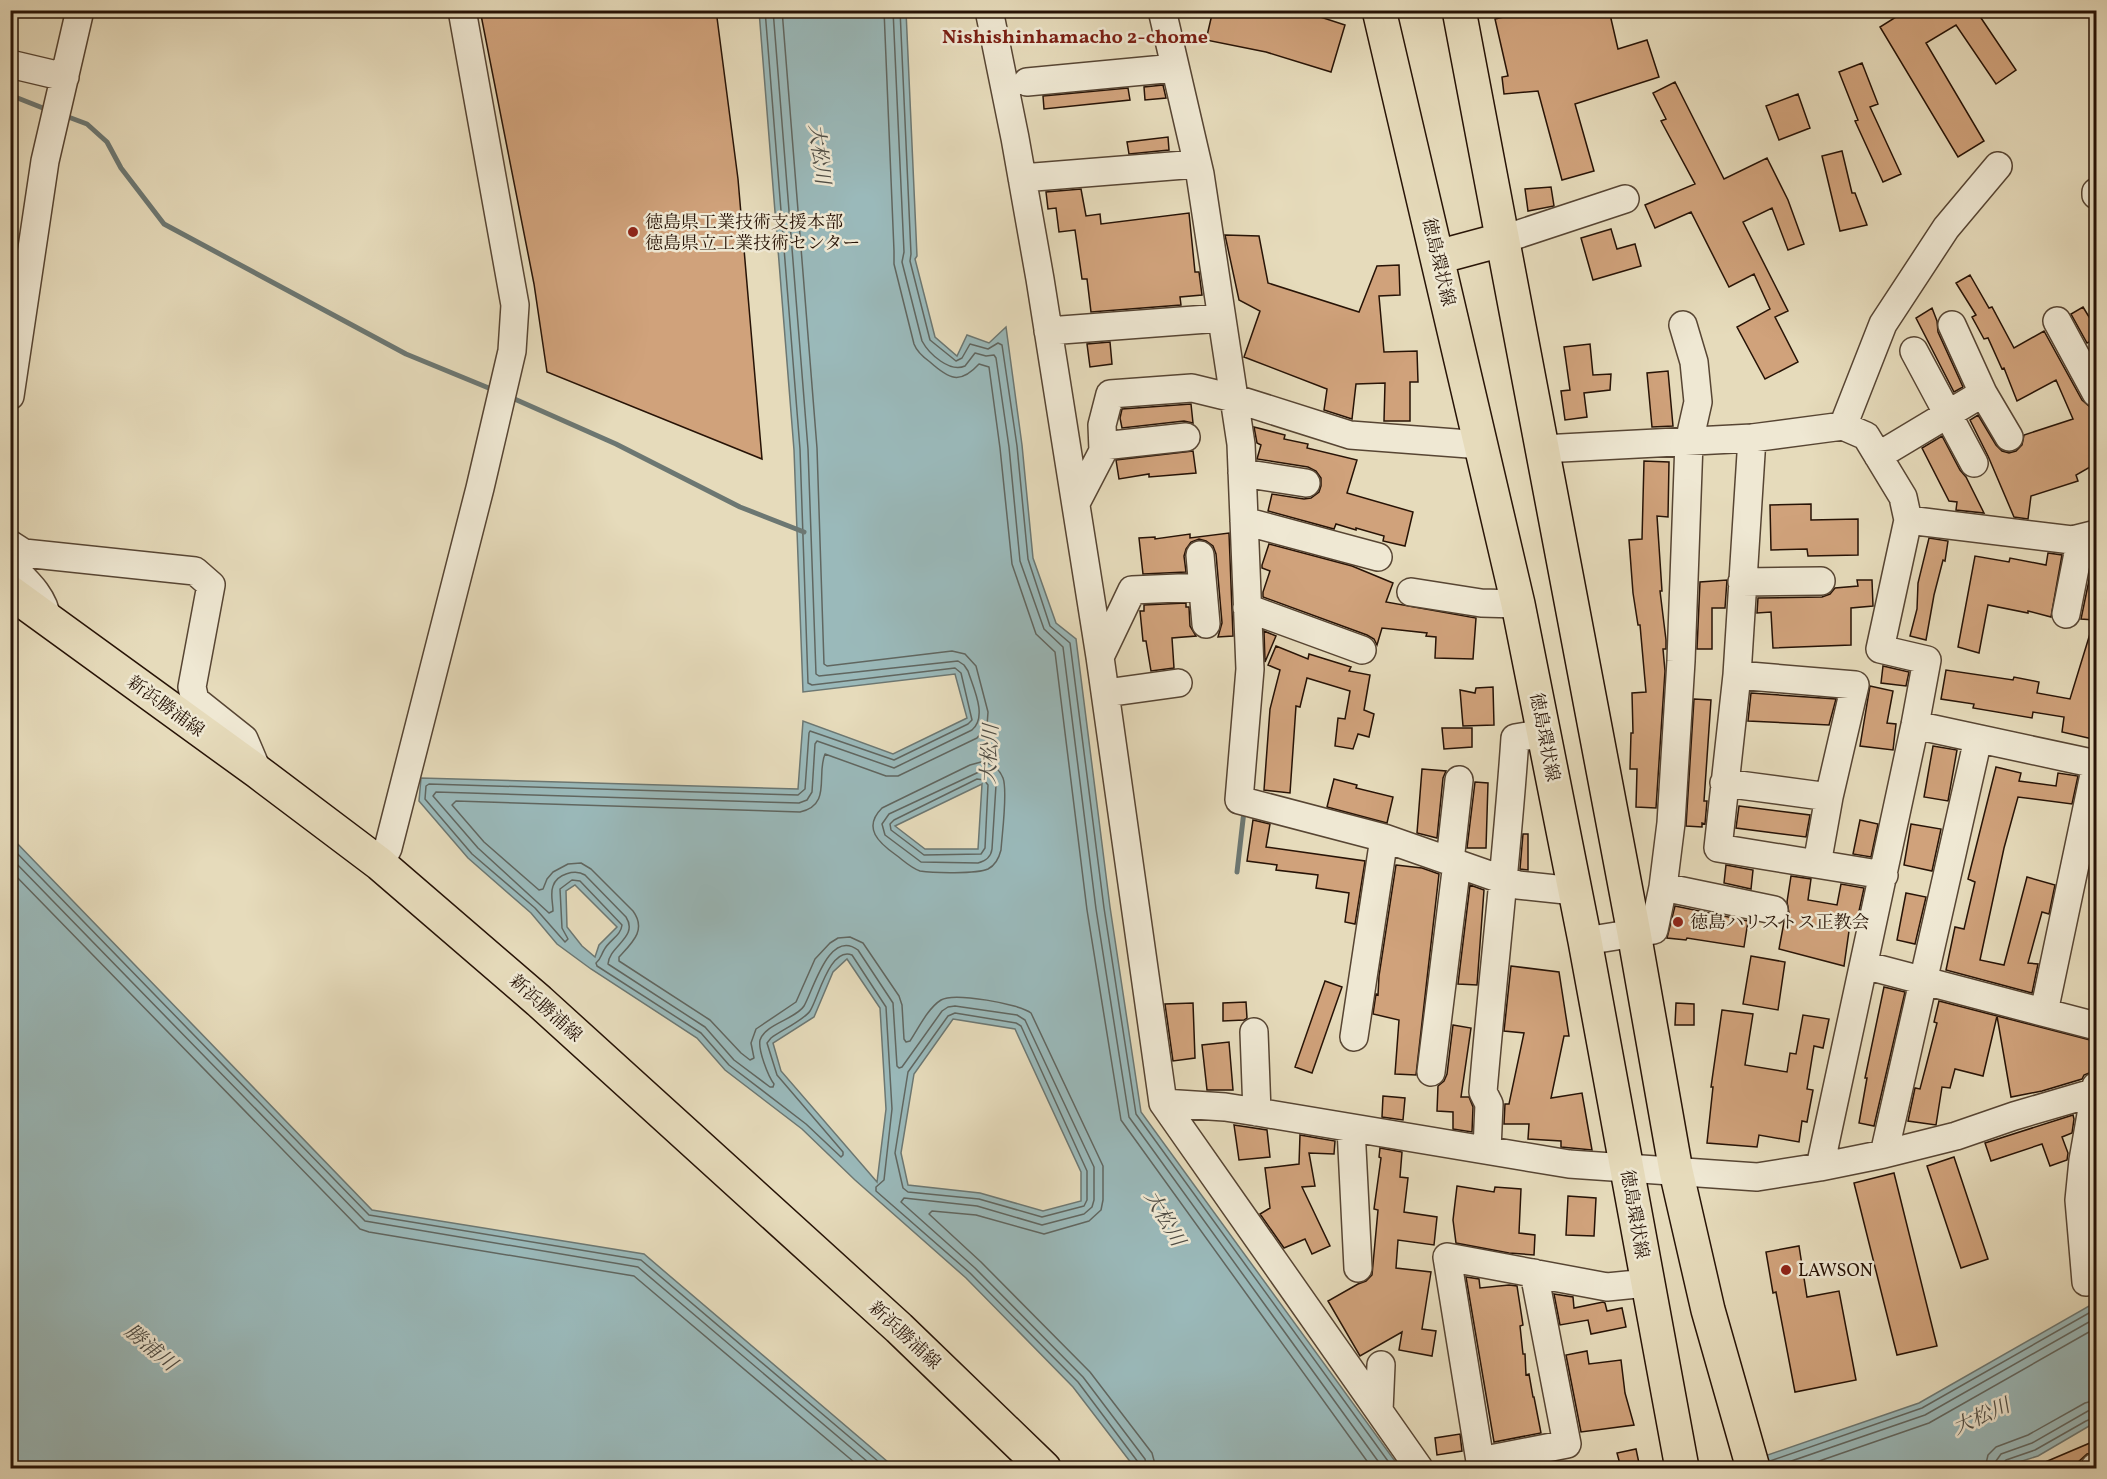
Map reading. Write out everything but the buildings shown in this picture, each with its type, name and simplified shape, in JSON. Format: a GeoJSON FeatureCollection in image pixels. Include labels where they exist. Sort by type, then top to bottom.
{"type":"FeatureCollection","features":[{"type":"Feature","properties":{"kind":"main road","name":"徳島環状線"},"geometry":{"type":"LineString","coordinates":[[1379,10],[1518,604],[1585,941],[1682,1468]]}},
{"type":"Feature","properties":{"kind":"main road"},"geometry":{"type":"LineString","coordinates":[[1458,10],[1634,933],[1676,1171],[1708,1310],[1749,1458]]}},
{"type":"Feature","properties":{"kind":"main road"},"geometry":{"type":"LineString","coordinates":[[1438,257],[1501,240]]}},
{"type":"Feature","properties":{"kind":"main road","name":"新浜勝浦線"},"geometry":{"type":"LineString","coordinates":[[10,592],[258,772],[380,864],[539,1001],[890,1320],[1044,1468]]}},
{"type":"Feature","properties":{"kind":"street"},"geometry":{"type":"LineString","coordinates":[[10,396],[45,161],[80,10]]}},
{"type":"Feature","properties":{"kind":"street"},"geometry":{"type":"LineString","coordinates":[[380,864],[391,837],[480,488],[512,351],[514,305],[462,10]]}},
{"type":"Feature","properties":{"kind":"street"},"geometry":{"type":"LineString","coordinates":[[989,10],[1022,178],[1076,503],[1106,693],[1163,1103],[1419,1468]]}},
{"type":"Feature","properties":{"kind":"street"},"geometry":{"type":"LineString","coordinates":[[1162,10],[1197,164],[1240,444],[1250,669],[1239,801],[1384,838],[1518,885],[1575,891]]}},
{"type":"Feature","properties":{"kind":"street"},"geometry":{"type":"LineString","coordinates":[[10,64],[65,77]]}},
{"type":"Feature","properties":{"kind":"street"},"geometry":{"type":"LineString","coordinates":[[1027,81],[1175,68]]}},
{"type":"Feature","properties":{"kind":"street"},"geometry":{"type":"LineString","coordinates":[[1022,178],[1197,164]]}},
{"type":"Feature","properties":{"kind":"street"},"geometry":{"type":"LineString","coordinates":[[1843,426],[1882,324],[1946,228],[1998,166]]}},
{"type":"Feature","properties":{"kind":"street"},"geometry":{"type":"LineString","coordinates":[[1501,240],[1625,199]]}},
{"type":"Feature","properties":{"kind":"street"},"geometry":{"type":"LineString","coordinates":[[1048,331],[1221,318]]}},
{"type":"Feature","properties":{"kind":"street"},"geometry":{"type":"LineString","coordinates":[[2057,321],[2088,358],[2097,393]]}},
{"type":"Feature","properties":{"kind":"street"},"geometry":{"type":"LineString","coordinates":[[1585,941],[1654,930],[1663,887],[1671,823],[1680,672],[1689,442],[1698,402],[1694,362],[1683,325]]}},
{"type":"Feature","properties":{"kind":"street"},"geometry":{"type":"LineString","coordinates":[[1952,325],[1983,393],[2009,437]]}},
{"type":"Feature","properties":{"kind":"street"},"geometry":{"type":"LineString","coordinates":[[1914,351],[1974,463]]}},
{"type":"Feature","properties":{"kind":"street"},"geometry":{"type":"LineString","coordinates":[[1076,503],[1103,451],[1102,436],[1110,394],[1192,388],[1233,398],[1350,435],[1482,445]]}},
{"type":"Feature","properties":{"kind":"street"},"geometry":{"type":"LineString","coordinates":[[1878,456],[1983,393]]}},
{"type":"Feature","properties":{"kind":"street"},"geometry":{"type":"LineString","coordinates":[[1064,430],[1090,420],[1102,436]]}},
{"type":"Feature","properties":{"kind":"street"},"geometry":{"type":"LineString","coordinates":[[1542,449],[1752,438],[1843,426],[1866,436],[1903,497],[1908,520],[1880,649],[1927,660],[1884,875],[1820,1167]]}},
{"type":"Feature","properties":{"kind":"street"},"geometry":{"type":"LineString","coordinates":[[1102,436],[1186,437]]}},
{"type":"Feature","properties":{"kind":"street"},"geometry":{"type":"LineString","coordinates":[[1752,438],[1737,675],[1718,848],[1884,875]]}},
{"type":"Feature","properties":{"kind":"street"},"geometry":{"type":"LineString","coordinates":[[1242,473],[1306,483]]}},
{"type":"Feature","properties":{"kind":"street"},"geometry":{"type":"LineString","coordinates":[[1908,520],[2072,540],[2089,536],[2066,614]]}},
{"type":"Feature","properties":{"kind":"street"},"geometry":{"type":"LineString","coordinates":[[1244,521],[1378,557]]}},
{"type":"Feature","properties":{"kind":"street"},"geometry":{"type":"LineString","coordinates":[[10,544],[24,553],[195,571],[210,585],[192,687],[195,700],[244,739],[258,772]]}},
{"type":"Feature","properties":{"kind":"street"},"geometry":{"type":"LineString","coordinates":[[1200,555],[1206,624]]}},
{"type":"Feature","properties":{"kind":"street"},"geometry":{"type":"LineString","coordinates":[[10,565],[35,591],[46,607],[47,619]]}},
{"type":"Feature","properties":{"kind":"street"},"geometry":{"type":"LineString","coordinates":[[1742,582],[1821,581]]}},
{"type":"Feature","properties":{"kind":"street"},"geometry":{"type":"LineString","coordinates":[[1100,657],[1132,590],[1202,586]]}},
{"type":"Feature","properties":{"kind":"street"},"geometry":{"type":"LineString","coordinates":[[1411,592],[1481,603],[1518,604]]}},
{"type":"Feature","properties":{"kind":"street"},"geometry":{"type":"LineString","coordinates":[[1247,608],[1362,650]]}},
{"type":"Feature","properties":{"kind":"street"},"geometry":{"type":"LineString","coordinates":[[1737,675],[1855,685],[1816,864]]}},
{"type":"Feature","properties":{"kind":"street"},"geometry":{"type":"LineString","coordinates":[[1106,693],[1178,683]]}},
{"type":"Feature","properties":{"kind":"street"},"geometry":{"type":"LineString","coordinates":[[1915,725],[2097,764],[2044,1012]]}},
{"type":"Feature","properties":{"kind":"street"},"geometry":{"type":"LineString","coordinates":[[1487,1150],[1489,1104],[1483,1092],[1496,937],[1504,880],[1515,738],[1544,733]]}},
{"type":"Feature","properties":{"kind":"street"},"geometry":{"type":"LineString","coordinates":[[1884,1154],[1978,739]]}},
{"type":"Feature","properties":{"kind":"street"},"geometry":{"type":"LineString","coordinates":[[1431,1072],[1453,862],[1459,780]]}},
{"type":"Feature","properties":{"kind":"street"},"geometry":{"type":"LineString","coordinates":[[1724,783],[1829,797]]}},
{"type":"Feature","properties":{"kind":"street"},"geometry":{"type":"LineString","coordinates":[[1353,1039],[1384,838]]}},
{"type":"Feature","properties":{"kind":"street"},"geometry":{"type":"LineString","coordinates":[[1663,887],[1774,909]]}},
{"type":"Feature","properties":{"kind":"street"},"geometry":{"type":"LineString","coordinates":[[1864,966],[2097,1026]]}},
{"type":"Feature","properties":{"kind":"street"},"geometry":{"type":"LineString","coordinates":[[1254,1032],[1257,1112]]}},
{"type":"Feature","properties":{"kind":"street"},"geometry":{"type":"LineString","coordinates":[[1163,1103],[1226,1107],[1569,1164],[1757,1177],[1884,1154],[1956,1136],[2096,1090],[2090,1161],[2079,1200],[2086,1282]]}},
{"type":"Feature","properties":{"kind":"street"},"geometry":{"type":"LineString","coordinates":[[1351,1128],[1358,1268]]}},
{"type":"Feature","properties":{"kind":"street"},"geometry":{"type":"LineString","coordinates":[[1534,1274],[1567,1444],[1479,1461],[1447,1257],[1607,1287],[1647,1283]]}},
{"type":"Feature","properties":{"kind":"street"},"geometry":{"type":"LineString","coordinates":[[1379,1412],[1381,1365]]}},
{"type":"Feature","properties":{"kind":"water","name":"大松川"},"geometry":{"type":"Polygon","coordinates":[[[759,11],[906,11],[917,256],[915,259],[935,337],[957,356],[967,335],[989,343],[1006,327],[1022,445],[1033,558],[1056,623],[1076,639],[1110,907],[1141,1112],[1400,1468],[1135,1468],[1073,1387],[966,1278],[855,1180],[802,1129],[725,1070],[697,1038],[591,969],[557,944],[531,913],[468,858],[419,801],[421,778],[798,789],[803,721],[893,754],[967,718],[955,674],[803,692],[794,450],[759,11]],[[982,784],[895,826],[925,849],[978,849],[982,784]],[[575,885],[566,891],[567,927],[582,946],[595,957],[599,945],[617,927],[575,885]],[[847,959],[833,972],[814,1017],[773,1043],[781,1071],[877,1182],[886,1109],[880,1008],[847,959]],[[953,1019],[914,1074],[901,1153],[908,1185],[980,1193],[1043,1211],[1081,1201],[1081,1172],[1015,1029],[953,1019]]]}},
{"type":"Feature","properties":{"kind":"water","name":"勝浦川"},"geometry":{"type":"Polygon","coordinates":[[[11,837],[372,1210],[644,1254],[895,1468],[11,1468],[11,837]]]}},
{"type":"Feature","properties":{"kind":"water","name":"大松川"},"geometry":{"type":"Polygon","coordinates":[[[2096,1302],[2096,1422],[2038,1456],[2000,1468],[1730,1468],[1919,1403],[2096,1302]]]}},
{"type":"Feature","properties":{"kind":"waterway"},"geometry":{"type":"LineString","coordinates":[[10,95],[48,110]]}},
{"type":"Feature","properties":{"kind":"waterway"},"geometry":{"type":"LineString","coordinates":[[63,115],[87,124],[107,142],[121,168],[164,224],[406,354],[496,391]]}},
{"type":"Feature","properties":{"kind":"waterway"},"geometry":{"type":"LineString","coordinates":[[510,397],[616,444],[740,507],[804,532]]}},
{"type":"Feature","properties":{"kind":"waterway"},"geometry":{"type":"LineString","coordinates":[[1237,872],[1244,811]]}},
{"type":"Feature","properties":{"kind":"place","name":"徳島県工業技術支援本部 徳島県立工業技術センター"},"geometry":{"type":"Point","coordinates":[633,232]}},
{"type":"Feature","properties":{"kind":"place","name":"徳島ハリストス正教会"},"geometry":{"type":"Point","coordinates":[1678,922]}},
{"type":"Feature","properties":{"kind":"place","name":"LAWSON"},"geometry":{"type":"Point","coordinates":[1786,1270]}},
{"type":"Feature","properties":{"kind":"district","name":"Nishishinhamacho 2-chome"},"geometry":{"type":"Point","coordinates":[1075,36]}}]}
